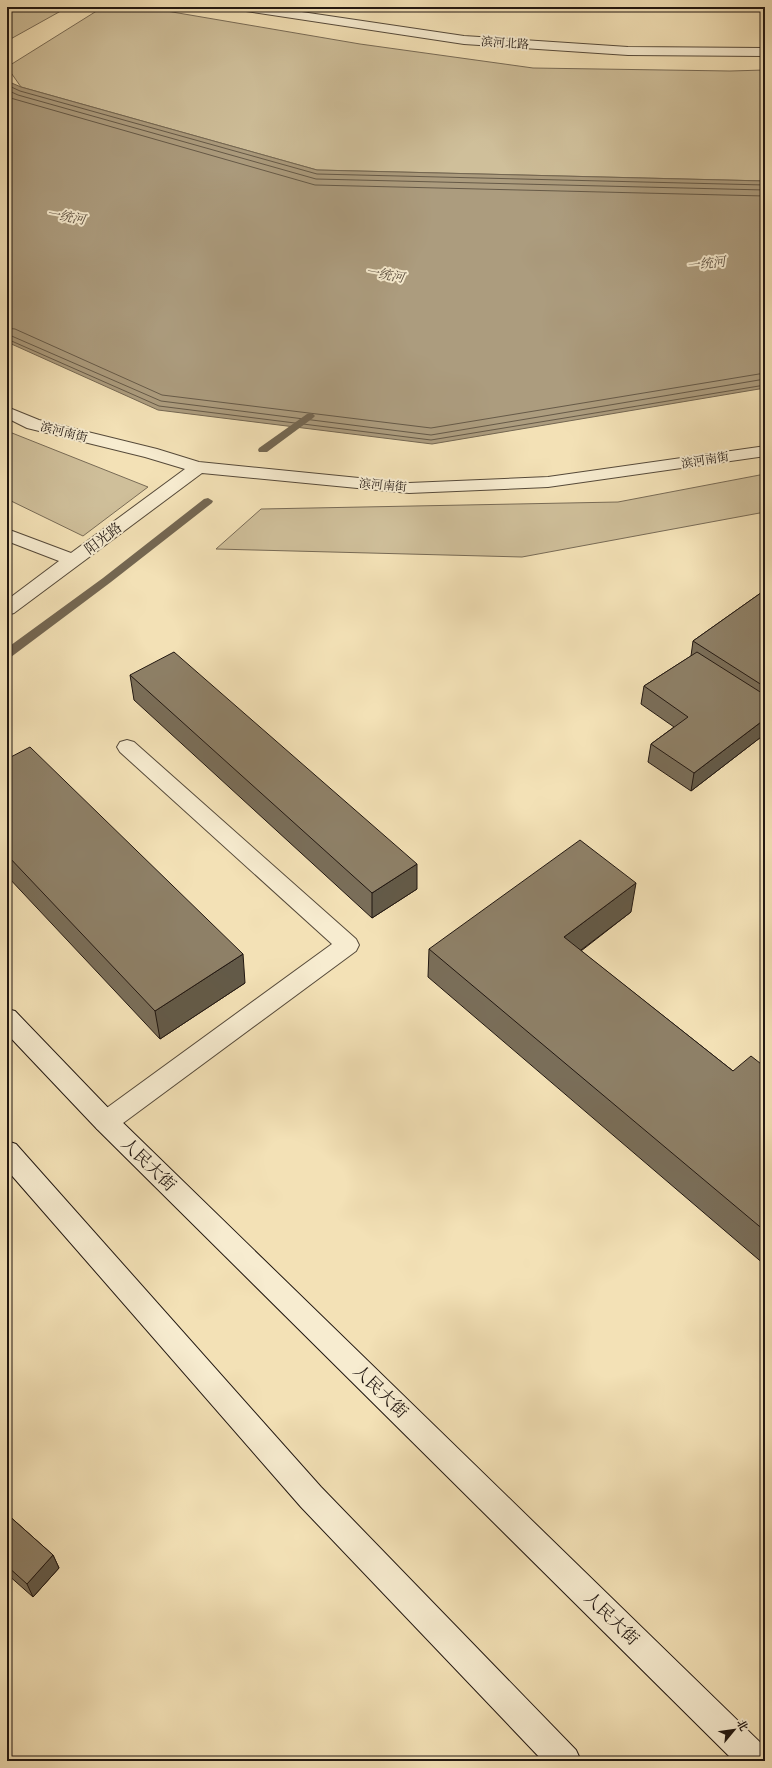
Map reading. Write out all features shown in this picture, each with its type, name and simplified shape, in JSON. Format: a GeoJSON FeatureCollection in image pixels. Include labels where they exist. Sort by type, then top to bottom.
{"type":"FeatureCollection","features":[{"type":"Feature","properties":{"kind":"street","name":"滨河北路"},"geometry":{"type":"LineString","coordinates":[[246,7],[464,40],[628,51],[765,52]]}},
{"type":"Feature","properties":{"kind":"street","name":"滨河南街"},"geometry":{"type":"LineString","coordinates":[[7,412],[33,424],[151,453],[198,467],[409,488],[548,482],[765,451]]}},
{"type":"Feature","properties":{"kind":"street","name":"阳光路"},"geometry":{"type":"LineString","coordinates":[[7,609],[198,467]]}},
{"type":"Feature","properties":{"kind":"street"},"geometry":{"type":"LineString","coordinates":[[7,535],[73,560]]}},
{"type":"Feature","properties":{"kind":"street"},"geometry":{"type":"LineString","coordinates":[[106,1122],[348,945],[127,747]]}},
{"type":"Feature","properties":{"kind":"street","name":"人民大街"},"geometry":{"type":"LineString","coordinates":[[7,1018],[106,1122],[757,1761]]}},
{"type":"Feature","properties":{"kind":"street"},"geometry":{"type":"LineString","coordinates":[[7,1152],[311,1497],[565,1761]]}},
{"type":"Feature","properties":{"kind":"shaded area"},"geometry":{"type":"Polygon","coordinates":[[[7,7],[68,7],[7,41],[7,7]]]}},
{"type":"Feature","properties":{"kind":"shaded area"},"geometry":{"type":"Polygon","coordinates":[[[103,7],[143,7],[360,44],[533,68],[730,71],[765,70],[765,181],[317,170],[21,87],[7,67],[103,7]]]}},
{"type":"Feature","properties":{"kind":"shaded area"},"geometry":{"type":"Polygon","coordinates":[[[7,431],[148,487],[83,536],[7,499],[7,431]]]}},
{"type":"Feature","properties":{"kind":"shaded area"},"geometry":{"type":"Polygon","coordinates":[[[765,474],[765,512],[522,557],[216,549],[261,509],[618,502],[765,474]]]}},
{"type":"Feature","properties":{"kind":"water","name":"一统河"},"geometry":{"type":"Polygon","coordinates":[[[7,81],[21,87],[317,170],[765,181],[765,388],[432,444],[158,410],[7,342],[7,81]]]}},
{"type":"Feature","properties":{"kind":"building"},"geometry":{"type":"Polygon","coordinates":[[[765,590],[765,687],[693,641],[765,590]]]}},
{"type":"Feature","properties":{"kind":"building"},"geometry":{"type":"Polygon","coordinates":[[[174,652],[417,864],[372,893],[130,675],[174,652]]]}},
{"type":"Feature","properties":{"kind":"building"},"geometry":{"type":"Polygon","coordinates":[[[697,652],[765,695],[765,719],[694,773],[651,744],[688,717],[644,686],[697,652]]]}},
{"type":"Feature","properties":{"kind":"building"},"geometry":{"type":"Polygon","coordinates":[[[30,747],[243,954],[155,1011],[7,855],[7,759],[30,747]]]}},
{"type":"Feature","properties":{"kind":"building"},"geometry":{"type":"Polygon","coordinates":[[[580,840],[636,883],[564,937],[733,1071],[751,1056],[765,1067],[765,1231],[429,949],[580,840]]]}},
{"type":"Feature","properties":{"kind":"building"},"geometry":{"type":"Polygon","coordinates":[[[7,1514],[53,1555],[27,1584],[7,1566],[7,1514]]]}},
{"type":"Feature","properties":{"kind":"waterway"},"geometry":{"type":"LineString","coordinates":[[263,450],[310,416]]}},
{"type":"Feature","properties":{"kind":"waterway"},"geometry":{"type":"LineString","coordinates":[[7,654],[107,580],[208,501]]}}]}
